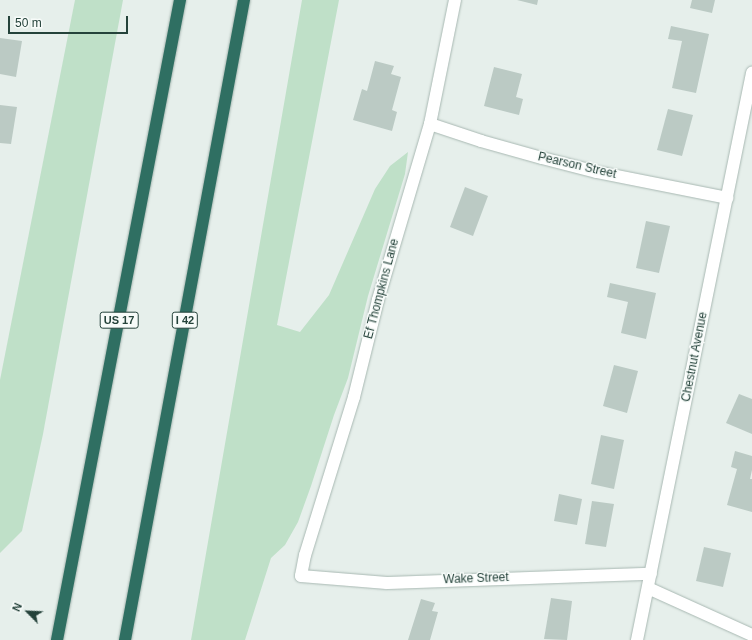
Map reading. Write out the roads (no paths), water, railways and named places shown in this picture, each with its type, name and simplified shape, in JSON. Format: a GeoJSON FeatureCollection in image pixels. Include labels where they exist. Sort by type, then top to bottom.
{"type":"FeatureCollection","features":[{"type":"Feature","properties":{"kind":"highway","name":"US 17"},"geometry":{"type":"LineString","coordinates":[[57,640],[180,0]]}},
{"type":"Feature","properties":{"kind":"highway","name":"I 42"},"geometry":{"type":"LineString","coordinates":[[126,640],[244,0]]}},
{"type":"Feature","properties":{"kind":"street","name":"Ef Thompkins Lane"},"geometry":{"type":"LineString","coordinates":[[301,576],[305,555],[354,397],[378,300],[430,124],[455,0]]}},
{"type":"Feature","properties":{"kind":"street","name":"Chestnut Avenue"},"geometry":{"type":"LineString","coordinates":[[637,640],[752,73]]}},
{"type":"Feature","properties":{"kind":"street","name":"Pearson Street"},"geometry":{"type":"LineString","coordinates":[[430,124],[481,141],[597,172],[727,198]]}},
{"type":"Feature","properties":{"kind":"street","name":"Wake Street"},"geometry":{"type":"LineString","coordinates":[[301,576],[387,583],[651,574]]}},
{"type":"Feature","properties":{"kind":"street"},"geometry":{"type":"LineString","coordinates":[[648,588],[752,635]]}}]}
